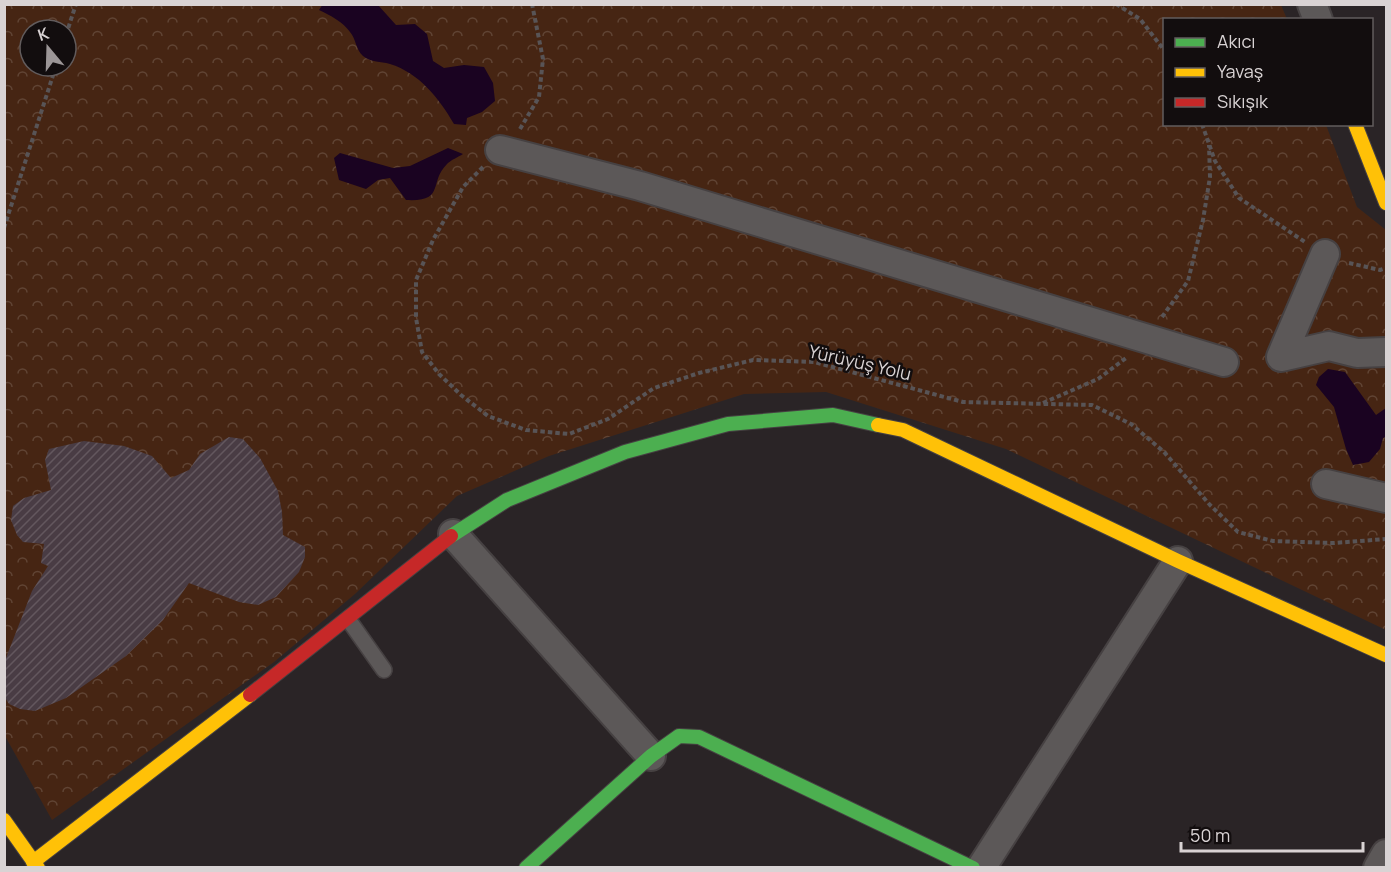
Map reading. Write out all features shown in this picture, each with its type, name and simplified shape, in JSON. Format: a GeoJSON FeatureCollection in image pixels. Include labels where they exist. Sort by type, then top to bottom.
{"type":"FeatureCollection","features":[{"type":"Feature","properties":{"kind":"street"},"geometry":{"type":"LineString","coordinates":[[1356,126],[1376,183],[1386,203]]}},
{"type":"Feature","properties":{"kind":"street"},"geometry":{"type":"LineString","coordinates":[[500,150],[640,186],[1224,362]]}},
{"type":"Feature","properties":{"kind":"street"},"geometry":{"type":"LineString","coordinates":[[1325,254],[1281,357],[1329,346],[1357,353],[1386,352]]}},
{"type":"Feature","properties":{"kind":"street"},"geometry":{"type":"LineString","coordinates":[[4,820],[36,865],[453,534],[507,500],[625,452],[728,424],[833,415],[903,430],[1178,561],[1386,655]]}},
{"type":"Feature","properties":{"kind":"street"},"geometry":{"type":"LineString","coordinates":[[1326,484],[1386,498]]}},
{"type":"Feature","properties":{"kind":"street"},"geometry":{"type":"LineString","coordinates":[[453,534],[651,756]]}},
{"type":"Feature","properties":{"kind":"street"},"geometry":{"type":"LineString","coordinates":[[981,867],[1178,561]]}},
{"type":"Feature","properties":{"kind":"street"},"geometry":{"type":"LineString","coordinates":[[526,867],[651,756],[679,736],[699,737],[973,867]]}},
{"type":"Feature","properties":{"kind":"street"},"geometry":{"type":"LineString","coordinates":[[1378,867],[1386,854]]}},
{"type":"Feature","properties":{"kind":"lane"},"geometry":{"type":"LineString","coordinates":[[348,619],[384,670]]}},
{"type":"Feature","properties":{"kind":"path","name":"Yürüyüş Yolu"},"geometry":{"type":"LineString","coordinates":[[532,4],[543,59],[539,97],[521,128],[463,188],[433,240],[416,280],[416,318],[422,352],[439,374],[488,416],[526,430],[569,434],[608,419],[654,388],[699,373],[753,360],[814,362],[963,402],[1092,405],[1131,424],[1164,452],[1210,505],[1238,532],[1273,541],[1334,543],[1386,538]]}},
{"type":"Feature","properties":{"kind":"path"},"geometry":{"type":"LineString","coordinates":[[1116,4],[1140,19],[1163,49]]}},
{"type":"Feature","properties":{"kind":"path"},"geometry":{"type":"LineString","coordinates":[[4,228],[52,78]]}},
{"type":"Feature","properties":{"kind":"path"},"geometry":{"type":"LineString","coordinates":[[1203,126],[1215,161],[1239,198],[1332,259],[1380,270],[1386,268]]}},
{"type":"Feature","properties":{"kind":"path"},"geometry":{"type":"LineString","coordinates":[[1040,405],[1098,379],[1140,347],[1188,281],[1203,220],[1210,177],[1209,145]]}},
{"type":"Feature","properties":{"kind":"green space"},"geometry":{"type":"Polygon","coordinates":[[[4,5],[1281,5],[1287,18],[1163,18],[1163,126],[1326,126],[1357,207],[1386,230],[1386,630],[1006,449],[826,392],[744,394],[549,456],[457,496],[355,594],[274,662],[52,820],[5,736],[4,5]]]}},
{"type":"Feature","properties":{"kind":"shaded area"},"geometry":{"type":"Polygon","coordinates":[[[323,4],[378,5],[396,25],[415,24],[427,34],[433,61],[444,68],[464,65],[484,67],[493,83],[495,101],[482,112],[467,118],[466,125],[454,124],[435,96],[419,80],[400,68],[363,56],[347,28],[319,10],[323,4]]]}},
{"type":"Feature","properties":{"kind":"shaded area"},"geometry":{"type":"Polygon","coordinates":[[[448,148],[463,154],[441,171],[432,194],[418,200],[406,200],[390,178],[378,180],[366,189],[339,180],[334,158],[340,153],[393,168],[410,166],[448,148]]]}},
{"type":"Feature","properties":{"kind":"shaded area"},"geometry":{"type":"Polygon","coordinates":[[[1328,369],[1345,372],[1376,415],[1386,408],[1386,437],[1383,438],[1380,449],[1369,462],[1353,465],[1334,407],[1316,385],[1319,377],[1328,369]]]}},
{"type":"Feature","properties":{"kind":"building"},"geometry":{"type":"Polygon","coordinates":[[[229,437],[243,439],[260,458],[278,491],[283,535],[305,547],[305,557],[299,572],[276,597],[258,605],[239,602],[189,583],[163,620],[126,656],[66,698],[35,711],[20,709],[9,704],[4,696],[4,663],[32,591],[48,566],[41,563],[44,544],[23,542],[17,535],[11,520],[13,506],[24,498],[51,490],[45,460],[49,449],[84,441],[124,446],[152,456],[171,478],[189,470],[200,454],[229,437]]]}},
{"type":"Feature","properties":{"kind":"traffic: fast"},"geometry":{"type":"LineString","coordinates":[[451,536],[507,500],[625,452],[728,424],[833,415],[878,425]]}},
{"type":"Feature","properties":{"kind":"traffic: fast"},"geometry":{"type":"LineString","coordinates":[[526,868],[651,756],[679,736],[699,737],[973,868]]}},
{"type":"Feature","properties":{"kind":"traffic: slow"},"geometry":{"type":"LineString","coordinates":[[1356,126],[1386,203]]}},
{"type":"Feature","properties":{"kind":"traffic: slow"},"geometry":{"type":"LineString","coordinates":[[878,425],[903,430],[1178,561],[1386,655]]}},
{"type":"Feature","properties":{"kind":"traffic: slow"},"geometry":{"type":"LineString","coordinates":[[33,862],[250,695]]}},
{"type":"Feature","properties":{"kind":"traffic: slow"},"geometry":{"type":"LineString","coordinates":[[4,820],[38,868]]}},
{"type":"Feature","properties":{"kind":"traffic: jam"},"geometry":{"type":"LineString","coordinates":[[250,695],[451,536]]}}]}
